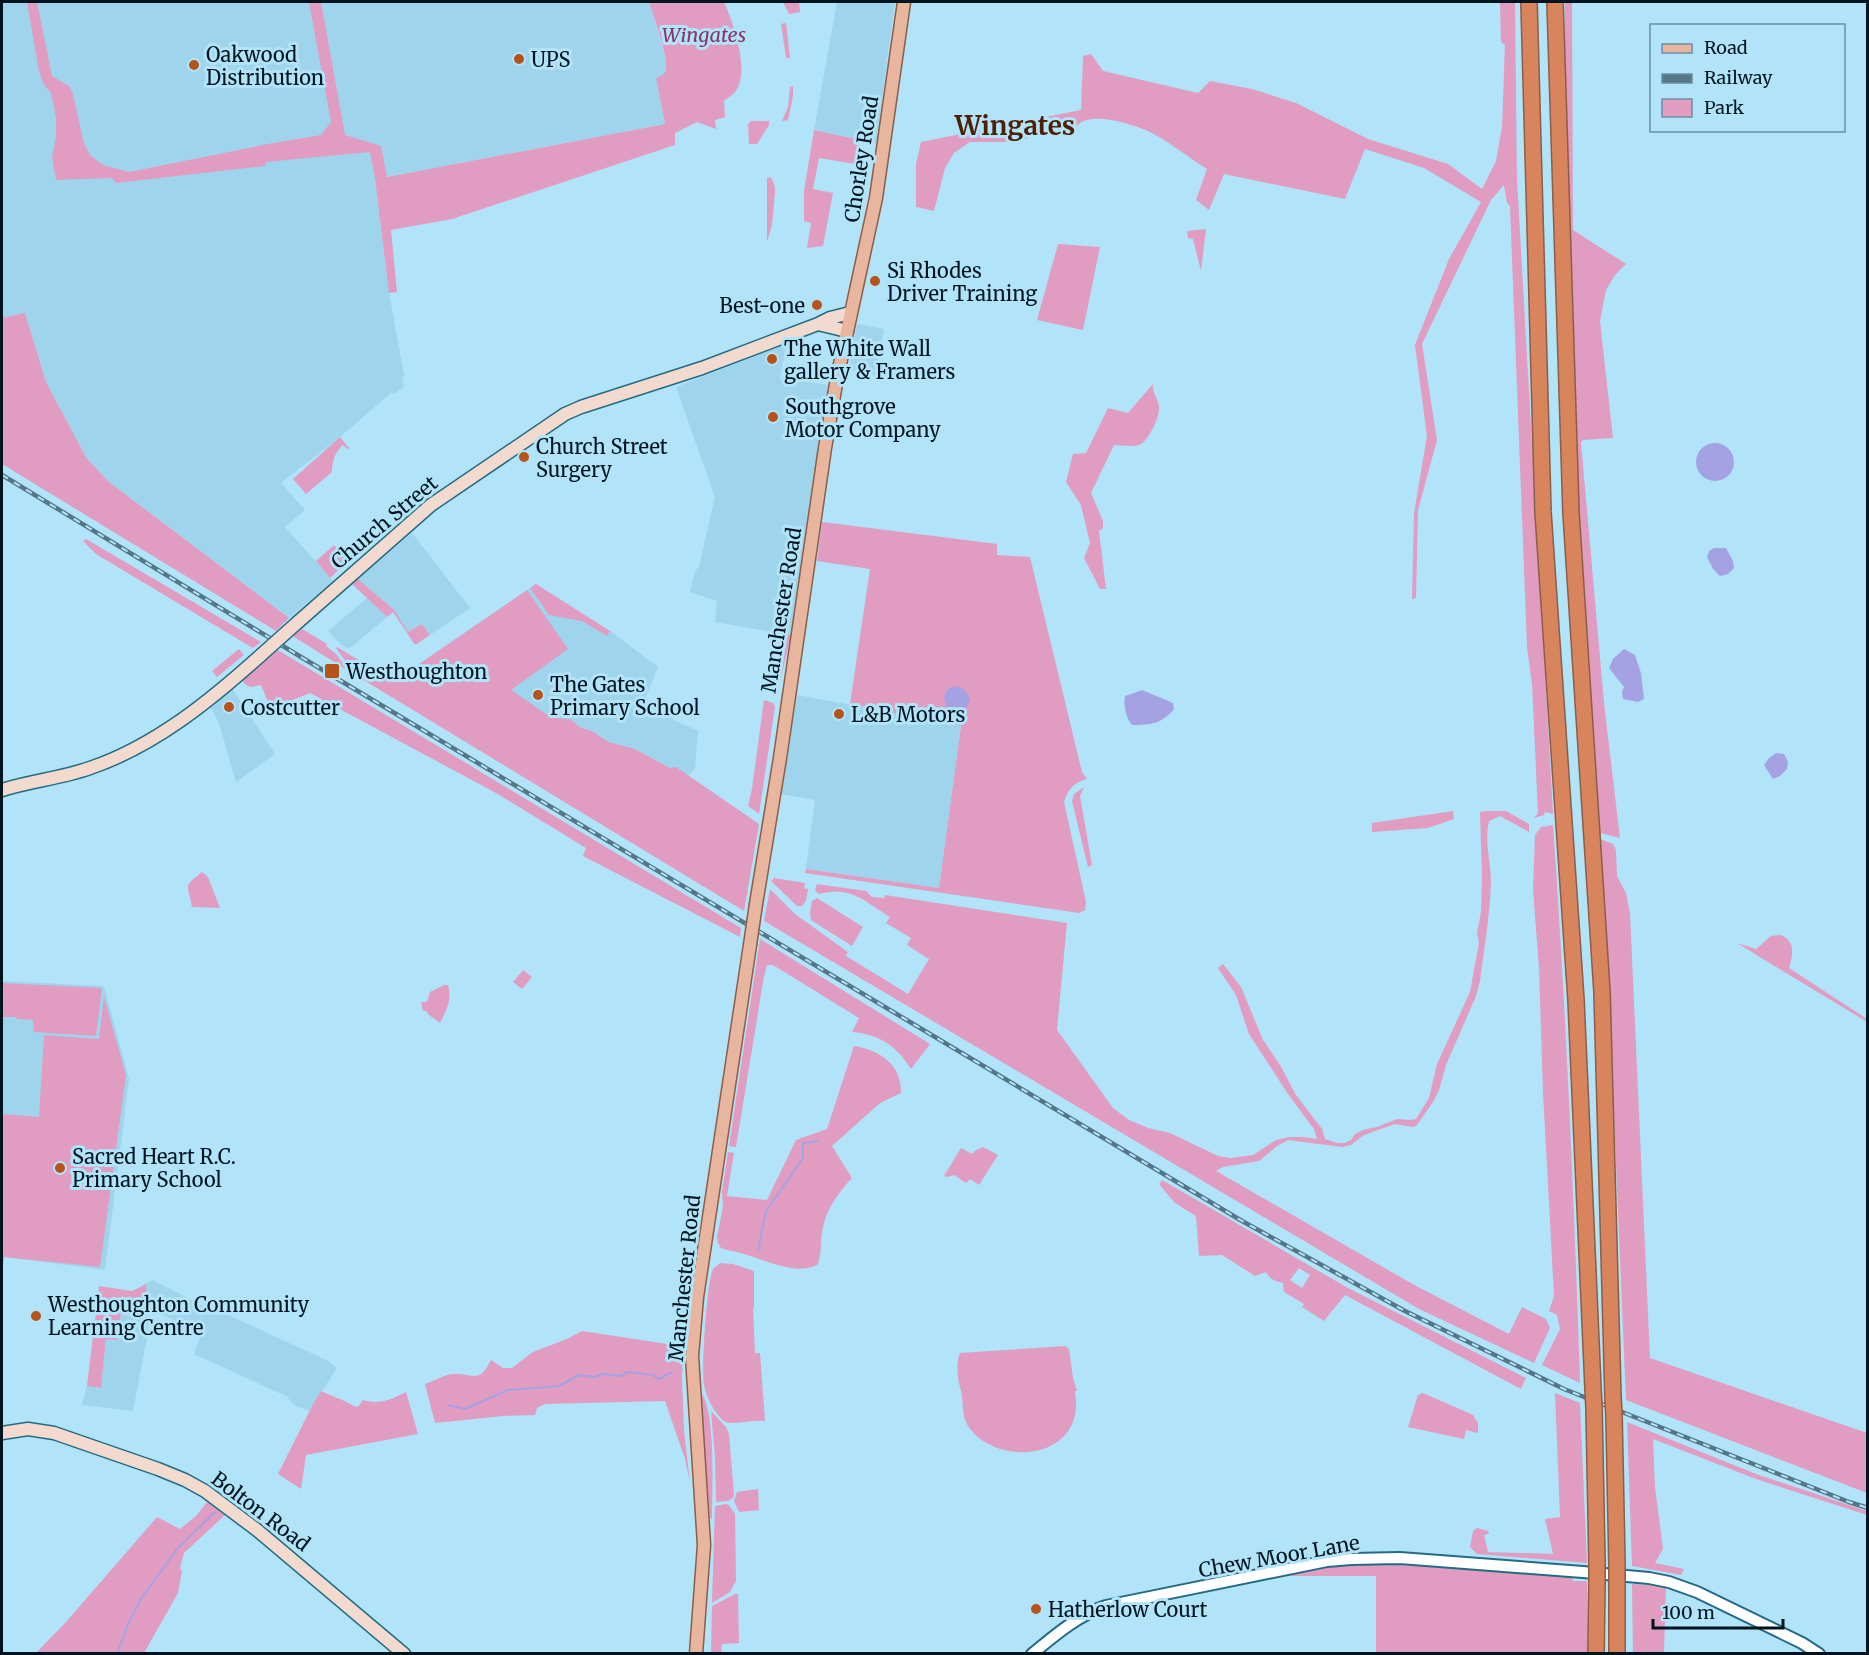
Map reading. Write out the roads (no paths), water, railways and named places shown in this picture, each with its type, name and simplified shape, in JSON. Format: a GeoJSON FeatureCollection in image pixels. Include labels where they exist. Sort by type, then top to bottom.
{"type":"FeatureCollection","features":[{"type":"Feature","properties":{"kind":"highway"},"geometry":{"type":"LineString","coordinates":[[1529,2],[1543,512],[1576,1000],[1593,1388],[1590,1568],[1596,1581],[1596,1653]]}},
{"type":"Feature","properties":{"kind":"highway"},"geometry":{"type":"LineString","coordinates":[[1555,2],[1571,513],[1602,992],[1614,1416],[1617,1653]]}},
{"type":"Feature","properties":{"kind":"main road","name":"Chorley Road"},"geometry":{"type":"LineString","coordinates":[[849,322],[876,198],[904,2]]}},
{"type":"Feature","properties":{"kind":"main road","name":"Church Street"},"geometry":{"type":"LineString","coordinates":[[2,790],[88,769],[136,747],[175,724],[203,705],[430,505],[565,414],[580,407],[693,371],[830,318],[849,322]]}},
{"type":"Feature","properties":{"kind":"main road"},"geometry":{"type":"LineString","coordinates":[[818,324],[849,322]]}},
{"type":"Feature","properties":{"kind":"main road","name":"Manchester Road"},"geometry":{"type":"LineString","coordinates":[[696,1653],[704,1545],[694,1392],[694,1332],[703,1254],[780,758],[825,448],[849,322]]}},
{"type":"Feature","properties":{"kind":"main road","name":"Bolton Road"},"geometry":{"type":"LineString","coordinates":[[2,1433],[28,1429],[54,1433],[158,1469],[205,1491],[256,1530],[404,1653]]}},
{"type":"Feature","properties":{"kind":"street","name":"Chew Moor Lane"},"geometry":{"type":"LineString","coordinates":[[1032,1653],[1080,1618],[1097,1609],[1327,1561],[1400,1558],[1590,1568],[1649,1578],[1697,1592],[1819,1653]]}},
{"type":"Feature","properties":{"kind":"waterway"},"geometry":{"type":"LineString","coordinates":[[758,1250],[766,1211],[803,1158],[803,1143],[818,1141]]}},
{"type":"Feature","properties":{"kind":"waterway"},"geometry":{"type":"LineString","coordinates":[[448,1405],[465,1409],[508,1390],[559,1386],[579,1375],[620,1376],[628,1372],[653,1375],[659,1379],[672,1372]]}},
{"type":"Feature","properties":{"kind":"waterway"},"geometry":{"type":"LineString","coordinates":[[117,1654],[128,1624],[141,1599],[177,1549],[215,1512]]}},
{"type":"Feature","properties":{"kind":"railway"},"geometry":{"type":"LineString","coordinates":[[2,475],[301,657],[1242,1221],[1405,1311],[1564,1389],[1868,1508]]}},
{"type":"Feature","properties":{"kind":"place","name":"UPS"},"geometry":{"type":"Point","coordinates":[519,59]}},
{"type":"Feature","properties":{"kind":"place","name":"Oakwood Distribution"},"geometry":{"type":"Point","coordinates":[194,65]}},
{"type":"Feature","properties":{"kind":"place","name":"Si Rhodes Driver Training"},"geometry":{"type":"Point","coordinates":[875,281]}},
{"type":"Feature","properties":{"kind":"place","name":"Best-one"},"geometry":{"type":"Point","coordinates":[817,305]}},
{"type":"Feature","properties":{"kind":"place","name":"The White Wall gallery & Framers"},"geometry":{"type":"Point","coordinates":[772,359]}},
{"type":"Feature","properties":{"kind":"place","name":"Southgrove Motor Company"},"geometry":{"type":"Point","coordinates":[773,417]}},
{"type":"Feature","properties":{"kind":"place","name":"Church Street Surgery"},"geometry":{"type":"Point","coordinates":[524,457]}},
{"type":"Feature","properties":{"kind":"place","name":"Westhoughton"},"geometry":{"type":"Point","coordinates":[332,671]}},
{"type":"Feature","properties":{"kind":"place","name":"The Gates Primary School"},"geometry":{"type":"Point","coordinates":[538,695]}},
{"type":"Feature","properties":{"kind":"place","name":"Costcutter"},"geometry":{"type":"Point","coordinates":[229,707]}},
{"type":"Feature","properties":{"kind":"place","name":"L&B Motors"},"geometry":{"type":"Point","coordinates":[839,714]}},
{"type":"Feature","properties":{"kind":"place","name":"Sacred Heart R.C. Primary School"},"geometry":{"type":"Point","coordinates":[60,1168]}},
{"type":"Feature","properties":{"kind":"place","name":"Westhoughton Community Learning Centre"},"geometry":{"type":"Point","coordinates":[36,1316]}},
{"type":"Feature","properties":{"kind":"place","name":"Hatherlow Court"},"geometry":{"type":"Point","coordinates":[1036,1609]}},
{"type":"Feature","properties":{"kind":"district","name":"Wingates"},"geometry":{"type":"Point","coordinates":[1015,125]}}]}
